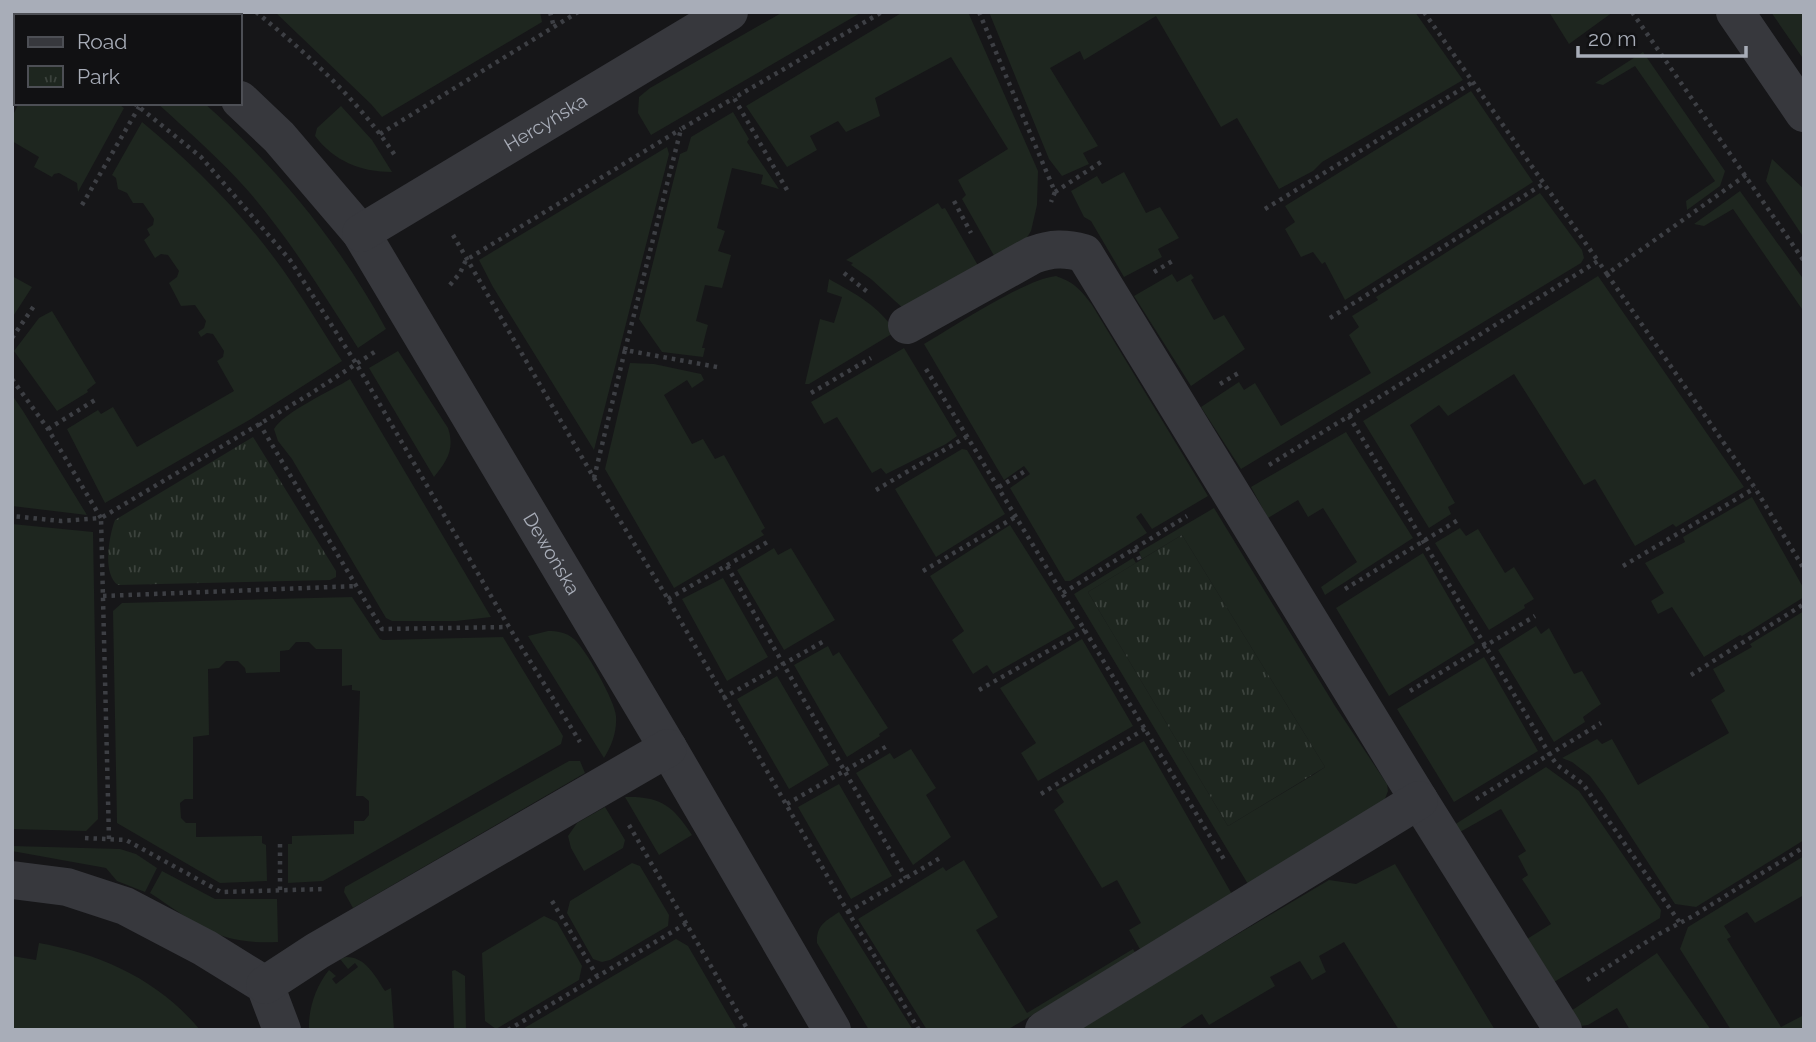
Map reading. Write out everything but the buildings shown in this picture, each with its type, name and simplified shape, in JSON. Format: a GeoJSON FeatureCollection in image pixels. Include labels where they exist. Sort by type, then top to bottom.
{"type":"FeatureCollection","features":[{"type":"Feature","properties":{"kind":"street","name":"Hercyńska"},"geometry":{"type":"LineString","coordinates":[[361,233],[730,12]]}},
{"type":"Feature","properties":{"kind":"street"},"geometry":{"type":"LineString","coordinates":[[1735,12],[1804,113]]}},
{"type":"Feature","properties":{"kind":"street","name":"Dewońska"},"geometry":{"type":"LineString","coordinates":[[242,102],[279,137],[361,233],[668,748],[832,1030]]}},
{"type":"Feature","properties":{"kind":"street"},"geometry":{"type":"LineString","coordinates":[[903,345],[1033,255],[1052,248],[1067,248],[1084,253],[1563,1030]]}},
{"type":"Feature","properties":{"kind":"street"},"geometry":{"type":"LineString","coordinates":[[265,985],[317,951],[668,748]]}},
{"type":"Feature","properties":{"kind":"street"},"geometry":{"type":"LineString","coordinates":[[1044,1030],[1251,904],[1427,812]]}},
{"type":"Feature","properties":{"kind":"street"},"geometry":{"type":"LineString","coordinates":[[12,880],[67,887],[125,906],[205,948],[265,985],[282,1030]]}},
{"type":"Feature","properties":{"kind":"path"},"geometry":{"type":"LineString","coordinates":[[257,12],[293,43],[380,134],[443,217],[919,1030]]}},
{"type":"Feature","properties":{"kind":"path"},"geometry":{"type":"LineString","coordinates":[[550,12],[554,27]]}},
{"type":"Feature","properties":{"kind":"path"},"geometry":{"type":"LineString","coordinates":[[380,134],[578,12]]}},
{"type":"Feature","properties":{"kind":"path"},"geometry":{"type":"LineString","coordinates":[[12,516],[61,521],[101,518],[356,365],[414,324],[460,273],[466,260],[681,128],[882,12]]}},
{"type":"Feature","properties":{"kind":"path"},"geometry":{"type":"LineString","coordinates":[[979,12],[1055,192]]}},
{"type":"Feature","properties":{"kind":"path"},"geometry":{"type":"LineString","coordinates":[[1424,12],[1755,488],[1804,569]]}},
{"type":"Feature","properties":{"kind":"path"},"geometry":{"type":"LineString","coordinates":[[1632,12],[1804,261]]}},
{"type":"Feature","properties":{"kind":"path"},"geometry":{"type":"LineString","coordinates":[[1265,209],[1473,82]]}},
{"type":"Feature","properties":{"kind":"path"},"geometry":{"type":"LineString","coordinates":[[734,98],[787,190]]}},
{"type":"Feature","properties":{"kind":"path"},"geometry":{"type":"LineString","coordinates":[[82,205],[137,105],[201,157],[256,219],[289,260],[356,365],[509,627],[606,783],[748,1030]]}},
{"type":"Feature","properties":{"kind":"path"},"geometry":{"type":"LineString","coordinates":[[594,478],[681,128]]}},
{"type":"Feature","properties":{"kind":"path"},"geometry":{"type":"LineString","coordinates":[[1033,255],[1055,192],[1101,162]]}},
{"type":"Feature","properties":{"kind":"path"},"geometry":{"type":"LineString","coordinates":[[1607,274],[1746,176]]}},
{"type":"Feature","properties":{"kind":"path"},"geometry":{"type":"LineString","coordinates":[[1330,318],[1543,184]]}},
{"type":"Feature","properties":{"kind":"path"},"geometry":{"type":"LineString","coordinates":[[1229,490],[1598,261]]}},
{"type":"Feature","properties":{"kind":"path"},"geometry":{"type":"LineString","coordinates":[[12,338],[34,306]]}},
{"type":"Feature","properties":{"kind":"path"},"geometry":{"type":"LineString","coordinates":[[811,393],[903,345],[968,436],[1251,904]]}},
{"type":"Feature","properties":{"kind":"path"},"geometry":{"type":"LineString","coordinates":[[625,351],[717,367]]}},
{"type":"Feature","properties":{"kind":"path"},"geometry":{"type":"LineString","coordinates":[[12,379],[48,429],[101,518],[109,839]]}},
{"type":"Feature","properties":{"kind":"path"},"geometry":{"type":"LineString","coordinates":[[48,429],[95,400]]}},
{"type":"Feature","properties":{"kind":"path"},"geometry":{"type":"LineString","coordinates":[[1349,416],[1550,755],[1557,765],[1583,784],[1680,923]]}},
{"type":"Feature","properties":{"kind":"path"},"geometry":{"type":"LineString","coordinates":[[259,423],[382,629],[509,627]]}},
{"type":"Feature","properties":{"kind":"path"},"geometry":{"type":"LineString","coordinates":[[876,490],[968,436]]}},
{"type":"Feature","properties":{"kind":"path"},"geometry":{"type":"LineString","coordinates":[[999,487],[1027,470]]}},
{"type":"Feature","properties":{"kind":"path"},"geometry":{"type":"LineString","coordinates":[[1623,566],[1755,488]]}},
{"type":"Feature","properties":{"kind":"path"},"geometry":{"type":"LineString","coordinates":[[923,571],[1017,516]]}},
{"type":"Feature","properties":{"kind":"path"},"geometry":{"type":"LineString","coordinates":[[1063,593],[1184,518]]}},
{"type":"Feature","properties":{"kind":"path"},"geometry":{"type":"LineString","coordinates":[[1337,595],[1458,520]]}},
{"type":"Feature","properties":{"kind":"path"},"geometry":{"type":"LineString","coordinates":[[668,599],[771,540]]}},
{"type":"Feature","properties":{"kind":"path"},"geometry":{"type":"LineString","coordinates":[[1134,550],[1140,560]]}},
{"type":"Feature","properties":{"kind":"path"},"geometry":{"type":"LineString","coordinates":[[727,566],[906,878]]}},
{"type":"Feature","properties":{"kind":"path"},"geometry":{"type":"LineString","coordinates":[[103,596],[357,586]]}},
{"type":"Feature","properties":{"kind":"path"},"geometry":{"type":"LineString","coordinates":[[1691,675],[1804,604]]}},
{"type":"Feature","properties":{"kind":"path"},"geometry":{"type":"LineString","coordinates":[[1367,716],[1535,616]]}},
{"type":"Feature","properties":{"kind":"path"},"geometry":{"type":"LineString","coordinates":[[979,690],[1086,630]]}},
{"type":"Feature","properties":{"kind":"path"},"geometry":{"type":"LineString","coordinates":[[723,698],[826,640]]}},
{"type":"Feature","properties":{"kind":"path"},"geometry":{"type":"LineString","coordinates":[[1427,812],[1550,755],[1601,723]]}},
{"type":"Feature","properties":{"kind":"path"},"geometry":{"type":"LineString","coordinates":[[1041,794],[1146,728]]}},
{"type":"Feature","properties":{"kind":"path"},"geometry":{"type":"LineString","coordinates":[[787,804],[889,745]]}},
{"type":"Feature","properties":{"kind":"path"},"geometry":{"type":"LineString","coordinates":[[81,838],[125,839],[221,892],[329,888]]}},
{"type":"Feature","properties":{"kind":"path"},"geometry":{"type":"LineString","coordinates":[[280,842],[280,890]]}},
{"type":"Feature","properties":{"kind":"path"},"geometry":{"type":"LineString","coordinates":[[1582,983],[1804,846]]}},
{"type":"Feature","properties":{"kind":"path"},"geometry":{"type":"LineString","coordinates":[[848,912],[940,858]]}},
{"type":"Feature","properties":{"kind":"path"},"geometry":{"type":"LineString","coordinates":[[552,901],[597,976]]}},
{"type":"Feature","properties":{"kind":"path"},"geometry":{"type":"LineString","coordinates":[[508,1030],[687,923]]}},
{"type":"Feature","properties":{"kind":"green space"},"geometry":{"type":"Polygon","coordinates":[[[275,12],[540,12],[542,22],[382,117],[275,12]]]}},
{"type":"Feature","properties":{"kind":"green space"},"geometry":{"type":"Polygon","coordinates":[[[783,12],[862,12],[651,135],[638,113],[639,97],[650,88],[783,12]]]}},
{"type":"Feature","properties":{"kind":"green space"},"geometry":{"type":"Polygon","coordinates":[[[903,12],[968,12],[1038,171],[1037,205],[1031,231],[1026,239],[997,261],[962,199],[966,195],[958,180],[1008,149],[951,57],[875,98],[880,116],[846,132],[838,121],[810,136],[817,150],[787,167],[746,106],[903,12]]]}},
{"type":"Feature","properties":{"kind":"green space"},"geometry":{"type":"Polygon","coordinates":[[[989,12],[1415,12],[1463,80],[1279,189],[1237,118],[1221,127],[1156,16],[1084,60],[1080,51],[1050,68],[1098,146],[1083,153],[1089,164],[1062,176],[1049,159],[989,12]]]}},
{"type":"Feature","properties":{"kind":"green space"},"geometry":{"type":"Polygon","coordinates":[[[1549,12],[1613,12],[1569,44],[1549,12]]]}},
{"type":"Feature","properties":{"kind":"green space"},"geometry":{"type":"Polygon","coordinates":[[[1771,12],[1804,12],[1804,60],[1771,12]]]}},
{"type":"Feature","properties":{"kind":"green space"},"geometry":{"type":"Polygon","coordinates":[[[1643,52],[1725,171],[1720,186],[1687,210],[1686,201],[1715,181],[1635,66],[1603,85],[1595,83],[1643,52]]]}},
{"type":"Feature","properties":{"kind":"green space"},"geometry":{"type":"Polygon","coordinates":[[[1471,91],[1533,182],[1345,300],[1325,262],[1322,264],[1313,252],[1301,257],[1285,229],[1295,222],[1285,206],[1471,91]]]}},
{"type":"Feature","properties":{"kind":"green space"},"geometry":{"type":"Polygon","coordinates":[[[18,105],[120,105],[124,108],[78,192],[77,183],[59,173],[52,177],[34,167],[39,157],[12,141],[12,117],[18,105]]]}},
{"type":"Feature","properties":{"kind":"green space"},"geometry":{"type":"Polygon","coordinates":[[[159,105],[206,105],[257,153],[327,237],[386,329],[358,348],[307,269],[265,211],[205,146],[159,105]]]}},
{"type":"Feature","properties":{"kind":"green space"},"geometry":{"type":"Polygon","coordinates":[[[341,106],[372,140],[392,172],[370,170],[349,163],[322,145],[315,136],[317,128],[341,106]]]}},
{"type":"Feature","properties":{"kind":"green space"},"geometry":{"type":"Polygon","coordinates":[[[733,112],[749,139],[747,142],[779,189],[761,184],[763,175],[732,168],[717,228],[725,231],[718,251],[731,255],[722,288],[705,285],[696,321],[708,325],[702,348],[705,348],[703,357],[662,352],[639,319],[680,154],[687,151],[691,137],[733,112]]]}},
{"type":"Feature","properties":{"kind":"green space"},"geometry":{"type":"Polygon","coordinates":[[[142,122],[184,158],[242,218],[276,260],[342,361],[251,419],[105,503],[67,429],[98,410],[101,414],[113,407],[137,447],[234,391],[217,361],[223,357],[224,351],[213,334],[207,333],[201,337],[198,332],[204,328],[206,321],[195,305],[181,306],[169,283],[177,277],[179,271],[168,255],[161,254],[155,258],[144,240],[150,235],[147,229],[153,225],[154,219],[143,203],[133,203],[127,193],[118,189],[116,178],[112,175],[142,122]]]}},
{"type":"Feature","properties":{"kind":"green space"},"geometry":{"type":"Polygon","coordinates":[[[667,147],[669,154],[594,450],[479,260],[667,147]]]}},
{"type":"Feature","properties":{"kind":"green space"},"geometry":{"type":"Polygon","coordinates":[[[1772,159],[1804,189],[1804,238],[1766,181],[1772,159]]]}},
{"type":"Feature","properties":{"kind":"green space"},"geometry":{"type":"Polygon","coordinates":[[[1124,172],[1146,213],[1160,207],[1179,238],[1158,249],[1162,257],[1124,277],[1091,221],[1084,217],[1071,191],[1097,176],[1102,184],[1124,172]]]}},
{"type":"Feature","properties":{"kind":"green space"},"geometry":{"type":"Polygon","coordinates":[[[1740,191],[1804,280],[1804,312],[1733,209],[1704,226],[1694,224],[1740,191]]]}},
{"type":"Feature","properties":{"kind":"green space"},"geometry":{"type":"Polygon","coordinates":[[[1540,193],[1582,250],[1584,258],[1581,263],[1241,469],[1201,407],[1239,382],[1244,390],[1255,383],[1281,426],[1371,373],[1349,335],[1359,327],[1352,316],[1378,300],[1376,297],[1540,193]]]}},
{"type":"Feature","properties":{"kind":"green space"},"geometry":{"type":"Polygon","coordinates":[[[938,203],[942,209],[945,208],[980,269],[906,311],[851,265],[853,263],[846,260],[938,203]]]}},
{"type":"Feature","properties":{"kind":"green space"},"geometry":{"type":"Polygon","coordinates":[[[1172,274],[1177,282],[1191,274],[1194,278],[1191,280],[1214,320],[1224,315],[1245,349],[1191,386],[1134,296],[1172,274]]]}},
{"type":"Feature","properties":{"kind":"green space"},"geometry":{"type":"Polygon","coordinates":[[[12,276],[32,287],[12,318],[12,276]]]}},
{"type":"Feature","properties":{"kind":"green space"},"geometry":{"type":"Polygon","coordinates":[[[1056,276],[1077,288],[1092,305],[1208,496],[1152,529],[1141,513],[1136,517],[1147,533],[1070,581],[1065,581],[1010,488],[1030,474],[1024,466],[1004,480],[924,344],[1008,295],[1042,279],[1056,276]]]}},
{"type":"Feature","properties":{"kind":"green space"},"geometry":{"type":"Polygon","coordinates":[[[1598,276],[1744,487],[1676,527],[1673,524],[1635,546],[1595,479],[1584,485],[1514,374],[1448,416],[1439,405],[1410,425],[1455,503],[1448,507],[1451,514],[1429,528],[1363,421],[1598,276]]]}},
{"type":"Feature","properties":{"kind":"green space"},"geometry":{"type":"Polygon","coordinates":[[[829,279],[875,308],[895,332],[805,384],[820,319],[834,323],[842,297],[827,292],[829,279]]]}},
{"type":"Feature","properties":{"kind":"green space"},"geometry":{"type":"Polygon","coordinates":[[[52,311],[96,383],[88,392],[57,411],[14,351],[39,318],[52,311]]]}},
{"type":"Feature","properties":{"kind":"green space"},"geometry":{"type":"Polygon","coordinates":[[[904,348],[957,436],[886,474],[881,468],[872,473],[837,417],[824,424],[811,402],[904,348]]]}},
{"type":"Feature","properties":{"kind":"green space"},"geometry":{"type":"Polygon","coordinates":[[[398,351],[450,435],[450,449],[443,466],[434,477],[369,368],[398,351]]]}},
{"type":"Feature","properties":{"kind":"green space"},"geometry":{"type":"Polygon","coordinates":[[[630,363],[654,364],[701,374],[704,380],[692,388],[687,380],[664,395],[692,444],[703,439],[715,459],[724,455],[765,528],[761,531],[764,535],[674,588],[605,469],[630,363]]]}},
{"type":"Feature","properties":{"kind":"green space"},"geometry":{"type":"Polygon","coordinates":[[[350,379],[491,617],[456,621],[392,621],[386,618],[292,459],[278,441],[274,429],[279,422],[350,379]]]}},
{"type":"Feature","properties":{"kind":"green space"},"geometry":{"type":"Polygon","coordinates":[[[12,395],[23,411],[87,515],[12,506],[12,395]]]}},
{"type":"Feature","properties":{"kind":"green space"},"geometry":{"type":"Polygon","coordinates":[[[1346,432],[1413,538],[1325,595],[1321,587],[1357,562],[1323,508],[1308,517],[1298,500],[1268,518],[1251,487],[1346,432]]]}},
{"type":"Feature","properties":{"kind":"green space"},"geometry":{"type":"Polygon","coordinates":[[[253,437],[336,571],[336,577],[330,580],[118,585],[113,580],[108,564],[115,520],[253,437]]]}},
{"type":"Feature","properties":{"kind":"green space"},"geometry":{"type":"Polygon","coordinates":[[[962,449],[967,450],[1005,514],[936,557],[895,489],[962,449]]]}},
{"type":"Feature","properties":{"kind":"green space"},"geometry":{"type":"Polygon","coordinates":[[[1752,497],[1804,589],[1804,597],[1704,657],[1672,607],[1658,614],[1651,601],[1664,593],[1645,563],[1685,542],[1683,537],[1752,497]]]}},
{"type":"Feature","properties":{"kind":"green space"},"geometry":{"type":"Polygon","coordinates":[[[1214,508],[1335,706],[1387,784],[1388,791],[1383,804],[1251,889],[1074,594],[1133,558],[1136,563],[1088,592],[1228,826],[1313,775],[1325,767],[1182,535],[1142,559],[1139,552],[1214,508]]]}},
{"type":"Feature","properties":{"kind":"green space"},"geometry":{"type":"Polygon","coordinates":[[[12,524],[93,532],[98,819],[86,831],[12,829],[12,524]]]}},
{"type":"Feature","properties":{"kind":"green space"},"geometry":{"type":"Polygon","coordinates":[[[1010,525],[1075,628],[993,674],[987,665],[973,674],[952,640],[964,631],[930,576],[1010,525]]]}},
{"type":"Feature","properties":{"kind":"green space"},"geometry":{"type":"Polygon","coordinates":[[[1460,528],[1466,536],[1478,529],[1505,573],[1514,567],[1534,599],[1524,605],[1525,608],[1489,630],[1435,543],[1460,528]]]}},
{"type":"Feature","properties":{"kind":"green space"},"geometry":{"type":"Polygon","coordinates":[[[1182,535],[1325,767],[1228,826],[1088,592],[1182,535]]]}},
{"type":"Feature","properties":{"kind":"green space"},"geometry":{"type":"Polygon","coordinates":[[[774,548],[778,555],[791,548],[835,620],[784,650],[737,570],[774,548]]]}},
{"type":"Feature","properties":{"kind":"green space"},"geometry":{"type":"Polygon","coordinates":[[[1423,553],[1475,643],[1389,696],[1336,608],[1423,553]]]}},
{"type":"Feature","properties":{"kind":"green space"},"geometry":{"type":"Polygon","coordinates":[[[723,578],[768,657],[727,681],[682,599],[723,578]]]}},
{"type":"Feature","properties":{"kind":"green space"},"geometry":{"type":"Polygon","coordinates":[[[352,597],[383,640],[503,637],[563,736],[561,744],[323,881],[288,883],[288,844],[292,844],[292,836],[354,834],[354,821],[364,821],[369,815],[369,801],[363,796],[356,796],[360,691],[352,690],[352,685],[342,686],[342,649],[316,649],[309,642],[296,642],[289,650],[280,651],[280,672],[246,673],[238,661],[226,661],[219,668],[208,669],[209,735],[193,737],[193,799],[185,799],[180,803],[181,818],[186,823],[196,823],[196,837],[262,836],[262,843],[266,845],[267,881],[220,883],[117,823],[113,611],[122,603],[352,597]]]}},
{"type":"Feature","properties":{"kind":"green space"},"geometry":{"type":"Polygon","coordinates":[[[1804,611],[1804,840],[1696,907],[1675,904],[1590,776],[1562,758],[1597,739],[1602,744],[1612,739],[1638,785],[1729,733],[1711,700],[1725,691],[1713,669],[1752,647],[1750,644],[1804,611]]]}},
{"type":"Feature","properties":{"kind":"green space"},"geometry":{"type":"Polygon","coordinates":[[[1536,626],[1541,634],[1549,628],[1574,674],[1582,671],[1601,704],[1583,717],[1585,722],[1554,742],[1498,650],[1536,626]]]}},
{"type":"Feature","properties":{"kind":"green space"},"geometry":{"type":"Polygon","coordinates":[[[548,631],[565,633],[579,644],[611,699],[616,727],[604,758],[528,636],[548,631]]]}},
{"type":"Feature","properties":{"kind":"green space"},"geometry":{"type":"Polygon","coordinates":[[[1082,639],[1133,726],[1038,781],[1021,753],[1036,743],[1000,688],[1082,639]]]}},
{"type":"Feature","properties":{"kind":"green space"},"geometry":{"type":"Polygon","coordinates":[[[828,646],[833,656],[839,652],[888,728],[847,757],[794,665],[828,646]]]}},
{"type":"Feature","properties":{"kind":"green space"},"geometry":{"type":"Polygon","coordinates":[[[1484,657],[1538,751],[1454,802],[1397,709],[1484,657]]]}},
{"type":"Feature","properties":{"kind":"green space"},"geometry":{"type":"Polygon","coordinates":[[[777,676],[829,765],[789,789],[737,699],[777,676]]]}},
{"type":"Feature","properties":{"kind":"green space"},"geometry":{"type":"Polygon","coordinates":[[[1144,741],[1233,896],[1141,951],[1129,930],[1141,923],[1117,880],[1102,888],[1054,810],[1064,802],[1056,790],[1144,741]]]}},
{"type":"Feature","properties":{"kind":"green space"},"geometry":{"type":"Polygon","coordinates":[[[911,749],[936,788],[926,795],[951,837],[913,865],[856,773],[890,753],[894,759],[911,749]]]}},
{"type":"Feature","properties":{"kind":"green space"},"geometry":{"type":"Polygon","coordinates":[[[569,761],[580,761],[585,773],[353,908],[344,892],[345,887],[569,761]]]}},
{"type":"Feature","properties":{"kind":"green space"},"geometry":{"type":"Polygon","coordinates":[[[1546,767],[1579,791],[1661,910],[1660,918],[1554,982],[1527,939],[1551,924],[1522,879],[1528,875],[1518,856],[1526,851],[1501,809],[1460,832],[1454,825],[1546,767]]]}},
{"type":"Feature","properties":{"kind":"green space"},"geometry":{"type":"Polygon","coordinates":[[[839,784],[892,876],[851,899],[798,807],[839,784]]]}},
{"type":"Feature","properties":{"kind":"green space"},"geometry":{"type":"Polygon","coordinates":[[[625,797],[648,798],[665,805],[679,817],[692,835],[659,855],[625,797]]]}},
{"type":"Feature","properties":{"kind":"green space"},"geometry":{"type":"Polygon","coordinates":[[[605,807],[625,840],[623,848],[584,871],[571,848],[568,836],[577,823],[605,807]]]}},
{"type":"Feature","properties":{"kind":"green space"},"geometry":{"type":"Polygon","coordinates":[[[12,846],[120,849],[136,854],[157,868],[145,892],[117,881],[106,868],[12,851],[12,846]]]}},
{"type":"Feature","properties":{"kind":"green space"},"geometry":{"type":"Polygon","coordinates":[[[1804,856],[1804,895],[1755,923],[1747,912],[1724,926],[1731,937],[1727,939],[1781,1027],[1804,1015],[1804,1030],[1731,1030],[1680,949],[1688,927],[1804,856]]]}},
{"type":"Feature","properties":{"kind":"green space"},"geometry":{"type":"Polygon","coordinates":[[[964,860],[998,917],[976,930],[1027,1013],[1133,949],[1136,954],[1007,1030],[927,1030],[858,919],[943,867],[946,871],[964,860]]]}},
{"type":"Feature","properties":{"kind":"green space"},"geometry":{"type":"Polygon","coordinates":[[[632,863],[640,866],[669,915],[668,926],[610,960],[602,962],[593,959],[567,913],[570,901],[632,863]]]}},
{"type":"Feature","properties":{"kind":"green space"},"geometry":{"type":"Polygon","coordinates":[[[1395,864],[1495,1030],[1399,1030],[1344,942],[1319,956],[1326,972],[1312,980],[1300,961],[1270,977],[1275,986],[1209,1025],[1202,1014],[1177,1030],[1076,1030],[1329,880],[1356,884],[1395,864]]]}},
{"type":"Feature","properties":{"kind":"green space"},"geometry":{"type":"Polygon","coordinates":[[[162,871],[215,899],[277,899],[278,942],[239,940],[210,931],[196,923],[150,893],[162,871]]]}},
{"type":"Feature","properties":{"kind":"green space"},"geometry":{"type":"Polygon","coordinates":[[[839,912],[913,1030],[869,1030],[817,943],[820,928],[839,912]]]}},
{"type":"Feature","properties":{"kind":"green space"},"geometry":{"type":"Polygon","coordinates":[[[544,916],[557,922],[582,966],[579,980],[496,1029],[485,1021],[482,953],[544,916]]]}},
{"type":"Feature","properties":{"kind":"green space"},"geometry":{"type":"Polygon","coordinates":[[[676,939],[688,946],[737,1030],[521,1030],[676,939]]]}},
{"type":"Feature","properties":{"kind":"green space"},"geometry":{"type":"Polygon","coordinates":[[[39,943],[85,954],[127,972],[166,997],[200,1030],[12,1030],[12,956],[36,960],[39,943]]]}},
{"type":"Feature","properties":{"kind":"green space"},"geometry":{"type":"Polygon","coordinates":[[[1657,953],[1711,1030],[1630,1030],[1617,1008],[1588,1025],[1580,1026],[1571,1011],[1657,953]]]}},
{"type":"Feature","properties":{"kind":"green space"},"geometry":{"type":"Polygon","coordinates":[[[346,957],[364,964],[385,991],[391,988],[394,1030],[309,1030],[314,998],[329,970],[336,976],[332,979],[336,984],[358,967],[355,963],[348,969],[340,959],[346,957]]]}},
{"type":"Feature","properties":{"kind":"green space"},"geometry":{"type":"Polygon","coordinates":[[[452,971],[465,976],[466,1030],[454,1030],[452,971]]]}}]}
